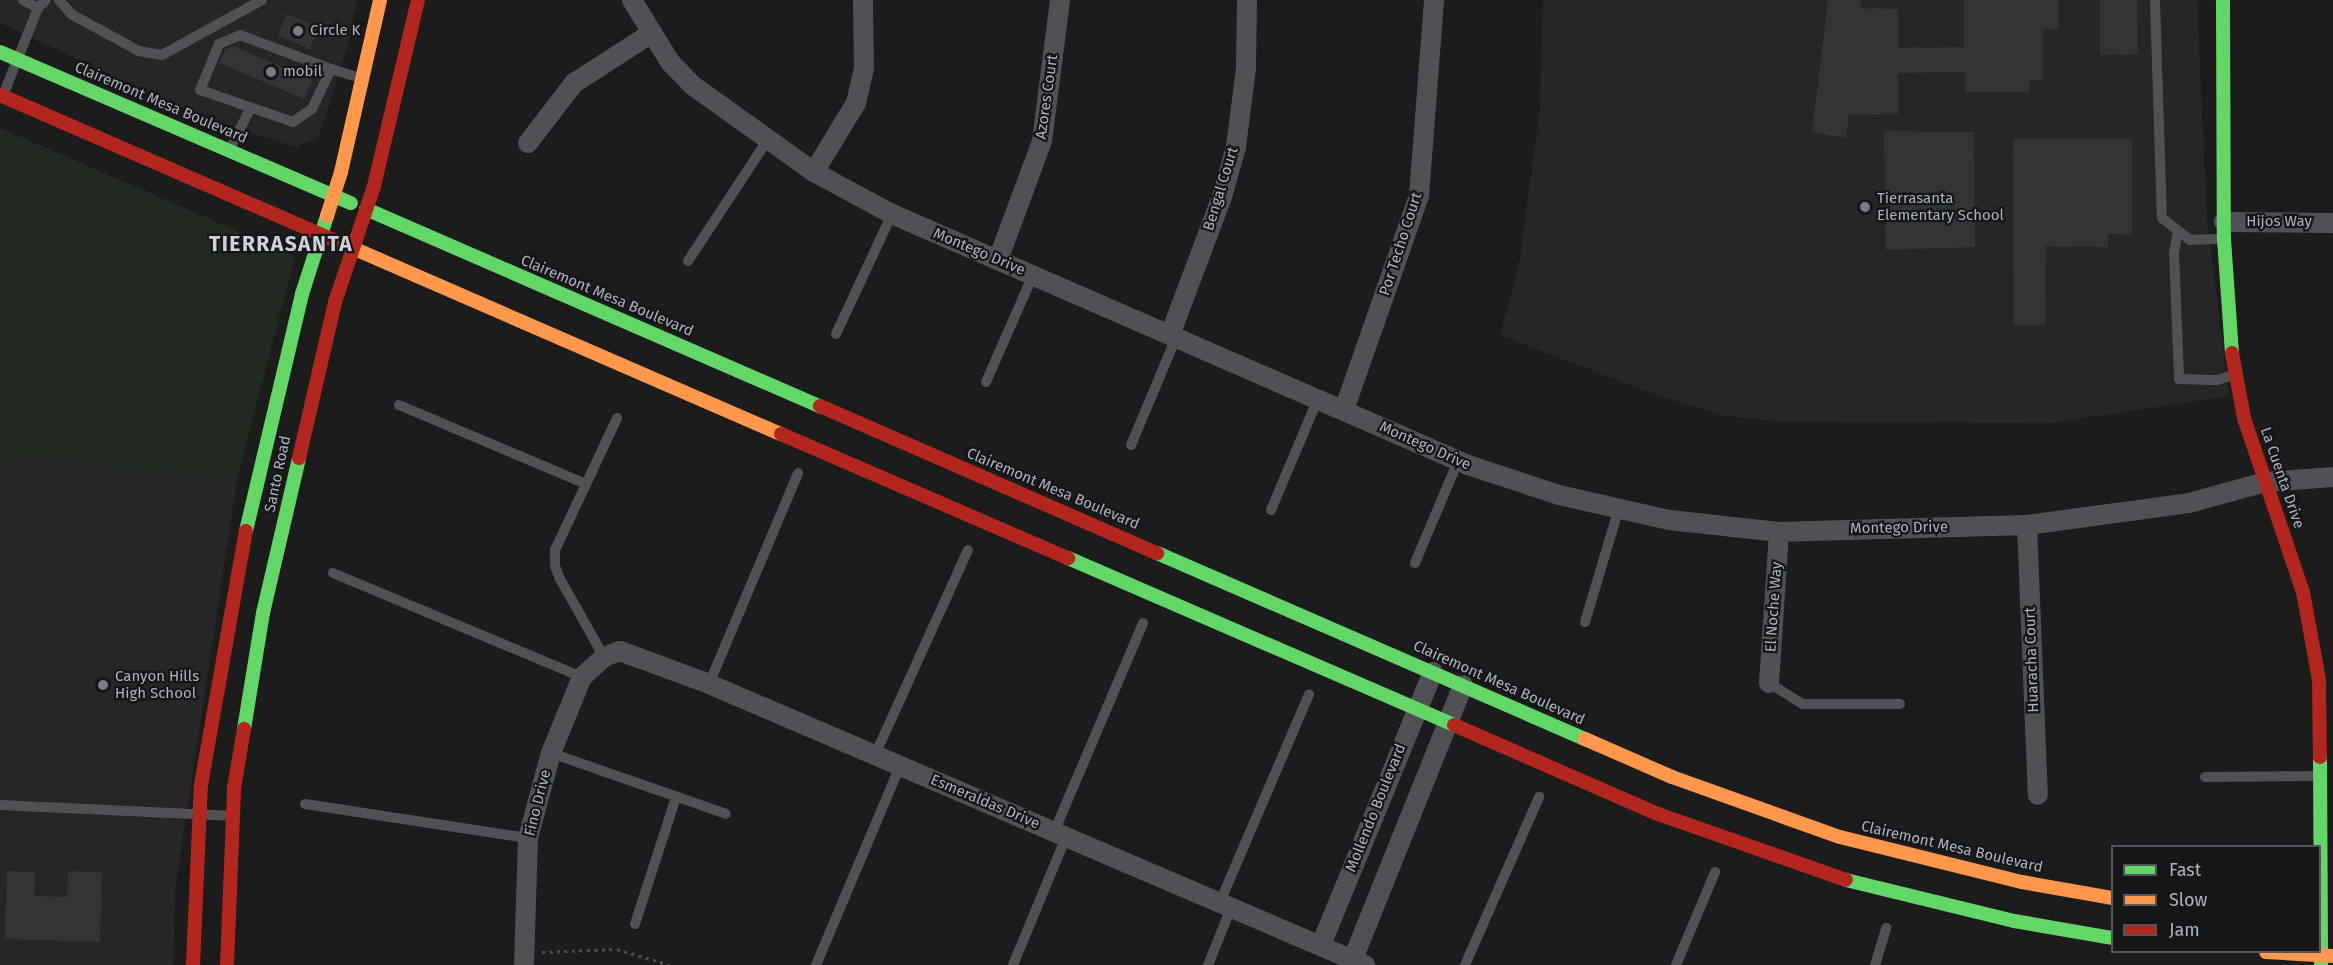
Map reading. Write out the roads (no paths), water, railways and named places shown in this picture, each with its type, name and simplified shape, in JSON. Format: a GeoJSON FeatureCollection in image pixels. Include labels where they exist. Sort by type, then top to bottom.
{"type":"FeatureCollection","features":[{"type":"Feature","properties":{"kind":"main road","name":"Santo Road"},"geometry":{"type":"LineString","coordinates":[[193,965],[200,815],[231,602],[273,408],[333,196],[380,0]]}},
{"type":"Feature","properties":{"kind":"main road","name":"Santo Road"},"geometry":{"type":"LineString","coordinates":[[227,965],[232,816],[263,613],[335,302],[355,249],[366,209],[418,0]]}},
{"type":"Feature","properties":{"kind":"main road","name":"La Cuenta Drive"},"geometry":{"type":"LineString","coordinates":[[2223,0],[2224,231],[2229,336],[2235,375],[2265,482],[2303,592],[2319,680],[2325,959]]}},
{"type":"Feature","properties":{"kind":"main road","name":"Clairemont Mesa Boulevard"},"geometry":{"type":"LineString","coordinates":[[0,52],[1672,777],[1840,837],[2022,882],[2111,898]]}},
{"type":"Feature","properties":{"kind":"main road"},"geometry":{"type":"LineString","coordinates":[[2,95],[1416,711],[1658,814],[1828,875],[2014,921],[2111,938]]}},
{"type":"Feature","properties":{"kind":"main road"},"geometry":{"type":"LineString","coordinates":[[2281,953],[2325,959]]}},
{"type":"Feature","properties":{"kind":"street","name":"Montego Drive"},"geometry":{"type":"LineString","coordinates":[[632,0],[670,62],[692,86],[814,172],[892,214],[1458,461],[1559,495],[1669,520],[1779,532],[2027,525],[2189,503],[2265,482],[2333,477]]}},
{"type":"Feature","properties":{"kind":"street"},"geometry":{"type":"LineString","coordinates":[[814,172],[856,103],[864,67],[864,0]]}},
{"type":"Feature","properties":{"kind":"street","name":"Azores Court"},"geometry":{"type":"LineString","coordinates":[[998,260],[1041,141],[1060,0]]}},
{"type":"Feature","properties":{"kind":"street","name":"Bengal Court"},"geometry":{"type":"LineString","coordinates":[[1173,337],[1222,196],[1236,147],[1246,68],[1247,0]]}},
{"type":"Feature","properties":{"kind":"street","name":"Por Techo Court"},"geometry":{"type":"LineString","coordinates":[[1344,410],[1419,196],[1434,0]]}},
{"type":"Feature","properties":{"kind":"street"},"geometry":{"type":"LineString","coordinates":[[528,144],[574,83],[652,33]]}},
{"type":"Feature","properties":{"kind":"street","name":"Hijos Way"},"geometry":{"type":"LineString","coordinates":[[2224,231],[2333,222]]}},
{"type":"Feature","properties":{"kind":"street","name":"Huaracha Court"},"geometry":{"type":"LineString","coordinates":[[2027,525],[2038,795]]}},
{"type":"Feature","properties":{"kind":"street","name":"El Noche Way"},"geometry":{"type":"LineString","coordinates":[[1769,683],[1779,532]]}},
{"type":"Feature","properties":{"kind":"street","name":"Esmeraldas Drive"},"geometry":{"type":"LineString","coordinates":[[604,657],[620,651],[632,652],[1359,962]]}},
{"type":"Feature","properties":{"kind":"street","name":"Fino Drive"},"geometry":{"type":"LineString","coordinates":[[524,959],[528,838],[551,753],[582,677],[604,657]]}},
{"type":"Feature","properties":{"kind":"street","name":"Mollendo Boulevard"},"geometry":{"type":"LineString","coordinates":[[1321,945],[1433,672]]}},
{"type":"Feature","properties":{"kind":"street"},"geometry":{"type":"LineString","coordinates":[[1359,962],[1446,724],[1463,685]]}},
{"type":"Feature","properties":{"kind":"lane"},"geometry":{"type":"LineString","coordinates":[[2,95],[42,4],[23,0]]}},
{"type":"Feature","properties":{"kind":"lane"},"geometry":{"type":"LineString","coordinates":[[59,0],[71,14],[139,51],[162,55],[262,0]]}},
{"type":"Feature","properties":{"kind":"lane"},"geometry":{"type":"LineString","coordinates":[[2155,0],[2159,202],[2162,218],[2190,240],[2224,231]]}},
{"type":"Feature","properties":{"kind":"lane"},"geometry":{"type":"LineString","coordinates":[[331,69],[312,109],[293,122],[200,90],[219,45],[240,35],[361,78]]}},
{"type":"Feature","properties":{"kind":"lane"},"geometry":{"type":"LineString","coordinates":[[230,150],[250,109]]}},
{"type":"Feature","properties":{"kind":"lane"},"geometry":{"type":"LineString","coordinates":[[688,261],[768,140]]}},
{"type":"Feature","properties":{"kind":"lane"},"geometry":{"type":"LineString","coordinates":[[836,334],[892,214]]}},
{"type":"Feature","properties":{"kind":"lane"},"geometry":{"type":"LineString","coordinates":[[2178,232],[2174,252],[2178,379],[2217,380],[2235,375]]}},
{"type":"Feature","properties":{"kind":"lane"},"geometry":{"type":"LineString","coordinates":[[986,382],[1033,275]]}},
{"type":"Feature","properties":{"kind":"lane"},"geometry":{"type":"LineString","coordinates":[[1131,445],[1173,337]]}},
{"type":"Feature","properties":{"kind":"lane"},"geometry":{"type":"LineString","coordinates":[[1271,510],[1318,399]]}},
{"type":"Feature","properties":{"kind":"lane"},"geometry":{"type":"LineString","coordinates":[[399,405],[586,484]]}},
{"type":"Feature","properties":{"kind":"lane"},"geometry":{"type":"LineString","coordinates":[[604,657],[555,566],[555,550],[617,418]]}},
{"type":"Feature","properties":{"kind":"lane"},"geometry":{"type":"LineString","coordinates":[[1415,563],[1458,461]]}},
{"type":"Feature","properties":{"kind":"lane"},"geometry":{"type":"LineString","coordinates":[[710,684],[798,473]]}},
{"type":"Feature","properties":{"kind":"lane"},"geometry":{"type":"LineString","coordinates":[[1585,622],[1619,508]]}},
{"type":"Feature","properties":{"kind":"lane"},"geometry":{"type":"LineString","coordinates":[[875,755],[968,550]]}},
{"type":"Feature","properties":{"kind":"lane"},"geometry":{"type":"LineString","coordinates":[[333,573],[582,677]]}},
{"type":"Feature","properties":{"kind":"lane"},"geometry":{"type":"LineString","coordinates":[[1013,965],[1060,834],[1143,623]]}},
{"type":"Feature","properties":{"kind":"lane"},"geometry":{"type":"LineString","coordinates":[[1769,683],[1803,704],[1900,704]]}},
{"type":"Feature","properties":{"kind":"lane"},"geometry":{"type":"LineString","coordinates":[[1208,965],[1226,905],[1309,694]]}},
{"type":"Feature","properties":{"kind":"lane"},"geometry":{"type":"LineString","coordinates":[[551,753],[726,814]]}},
{"type":"Feature","properties":{"kind":"lane"},"geometry":{"type":"LineString","coordinates":[[816,965],[900,766]]}},
{"type":"Feature","properties":{"kind":"lane"},"geometry":{"type":"LineString","coordinates":[[2205,777],[2322,776]]}},
{"type":"Feature","properties":{"kind":"lane"},"geometry":{"type":"LineString","coordinates":[[635,924],[676,796]]}},
{"type":"Feature","properties":{"kind":"lane"},"geometry":{"type":"LineString","coordinates":[[1465,965],[1539,797]]}},
{"type":"Feature","properties":{"kind":"lane"},"geometry":{"type":"LineString","coordinates":[[305,804],[528,838]]}},
{"type":"Feature","properties":{"kind":"lane"},"geometry":{"type":"LineString","coordinates":[[0,805],[232,816]]}},
{"type":"Feature","properties":{"kind":"lane"},"geometry":{"type":"LineString","coordinates":[[1676,965],[1715,872]]}},
{"type":"Feature","properties":{"kind":"lane"},"geometry":{"type":"LineString","coordinates":[[1875,965],[1886,928]]}},
{"type":"Feature","properties":{"kind":"place","name":"Circle K"},"geometry":{"type":"Point","coordinates":[298,31]}},
{"type":"Feature","properties":{"kind":"place","name":"mobil"},"geometry":{"type":"Point","coordinates":[271,72]}},
{"type":"Feature","properties":{"kind":"place","name":"Tierrasanta Elementary School"},"geometry":{"type":"Point","coordinates":[1865,207]}},
{"type":"Feature","properties":{"kind":"place","name":"Canyon Hills High School"},"geometry":{"type":"Point","coordinates":[103,685]}},
{"type":"Feature","properties":{"kind":"district","name":"TIERRASANTA"},"geometry":{"type":"Point","coordinates":[281,244]}}]}
